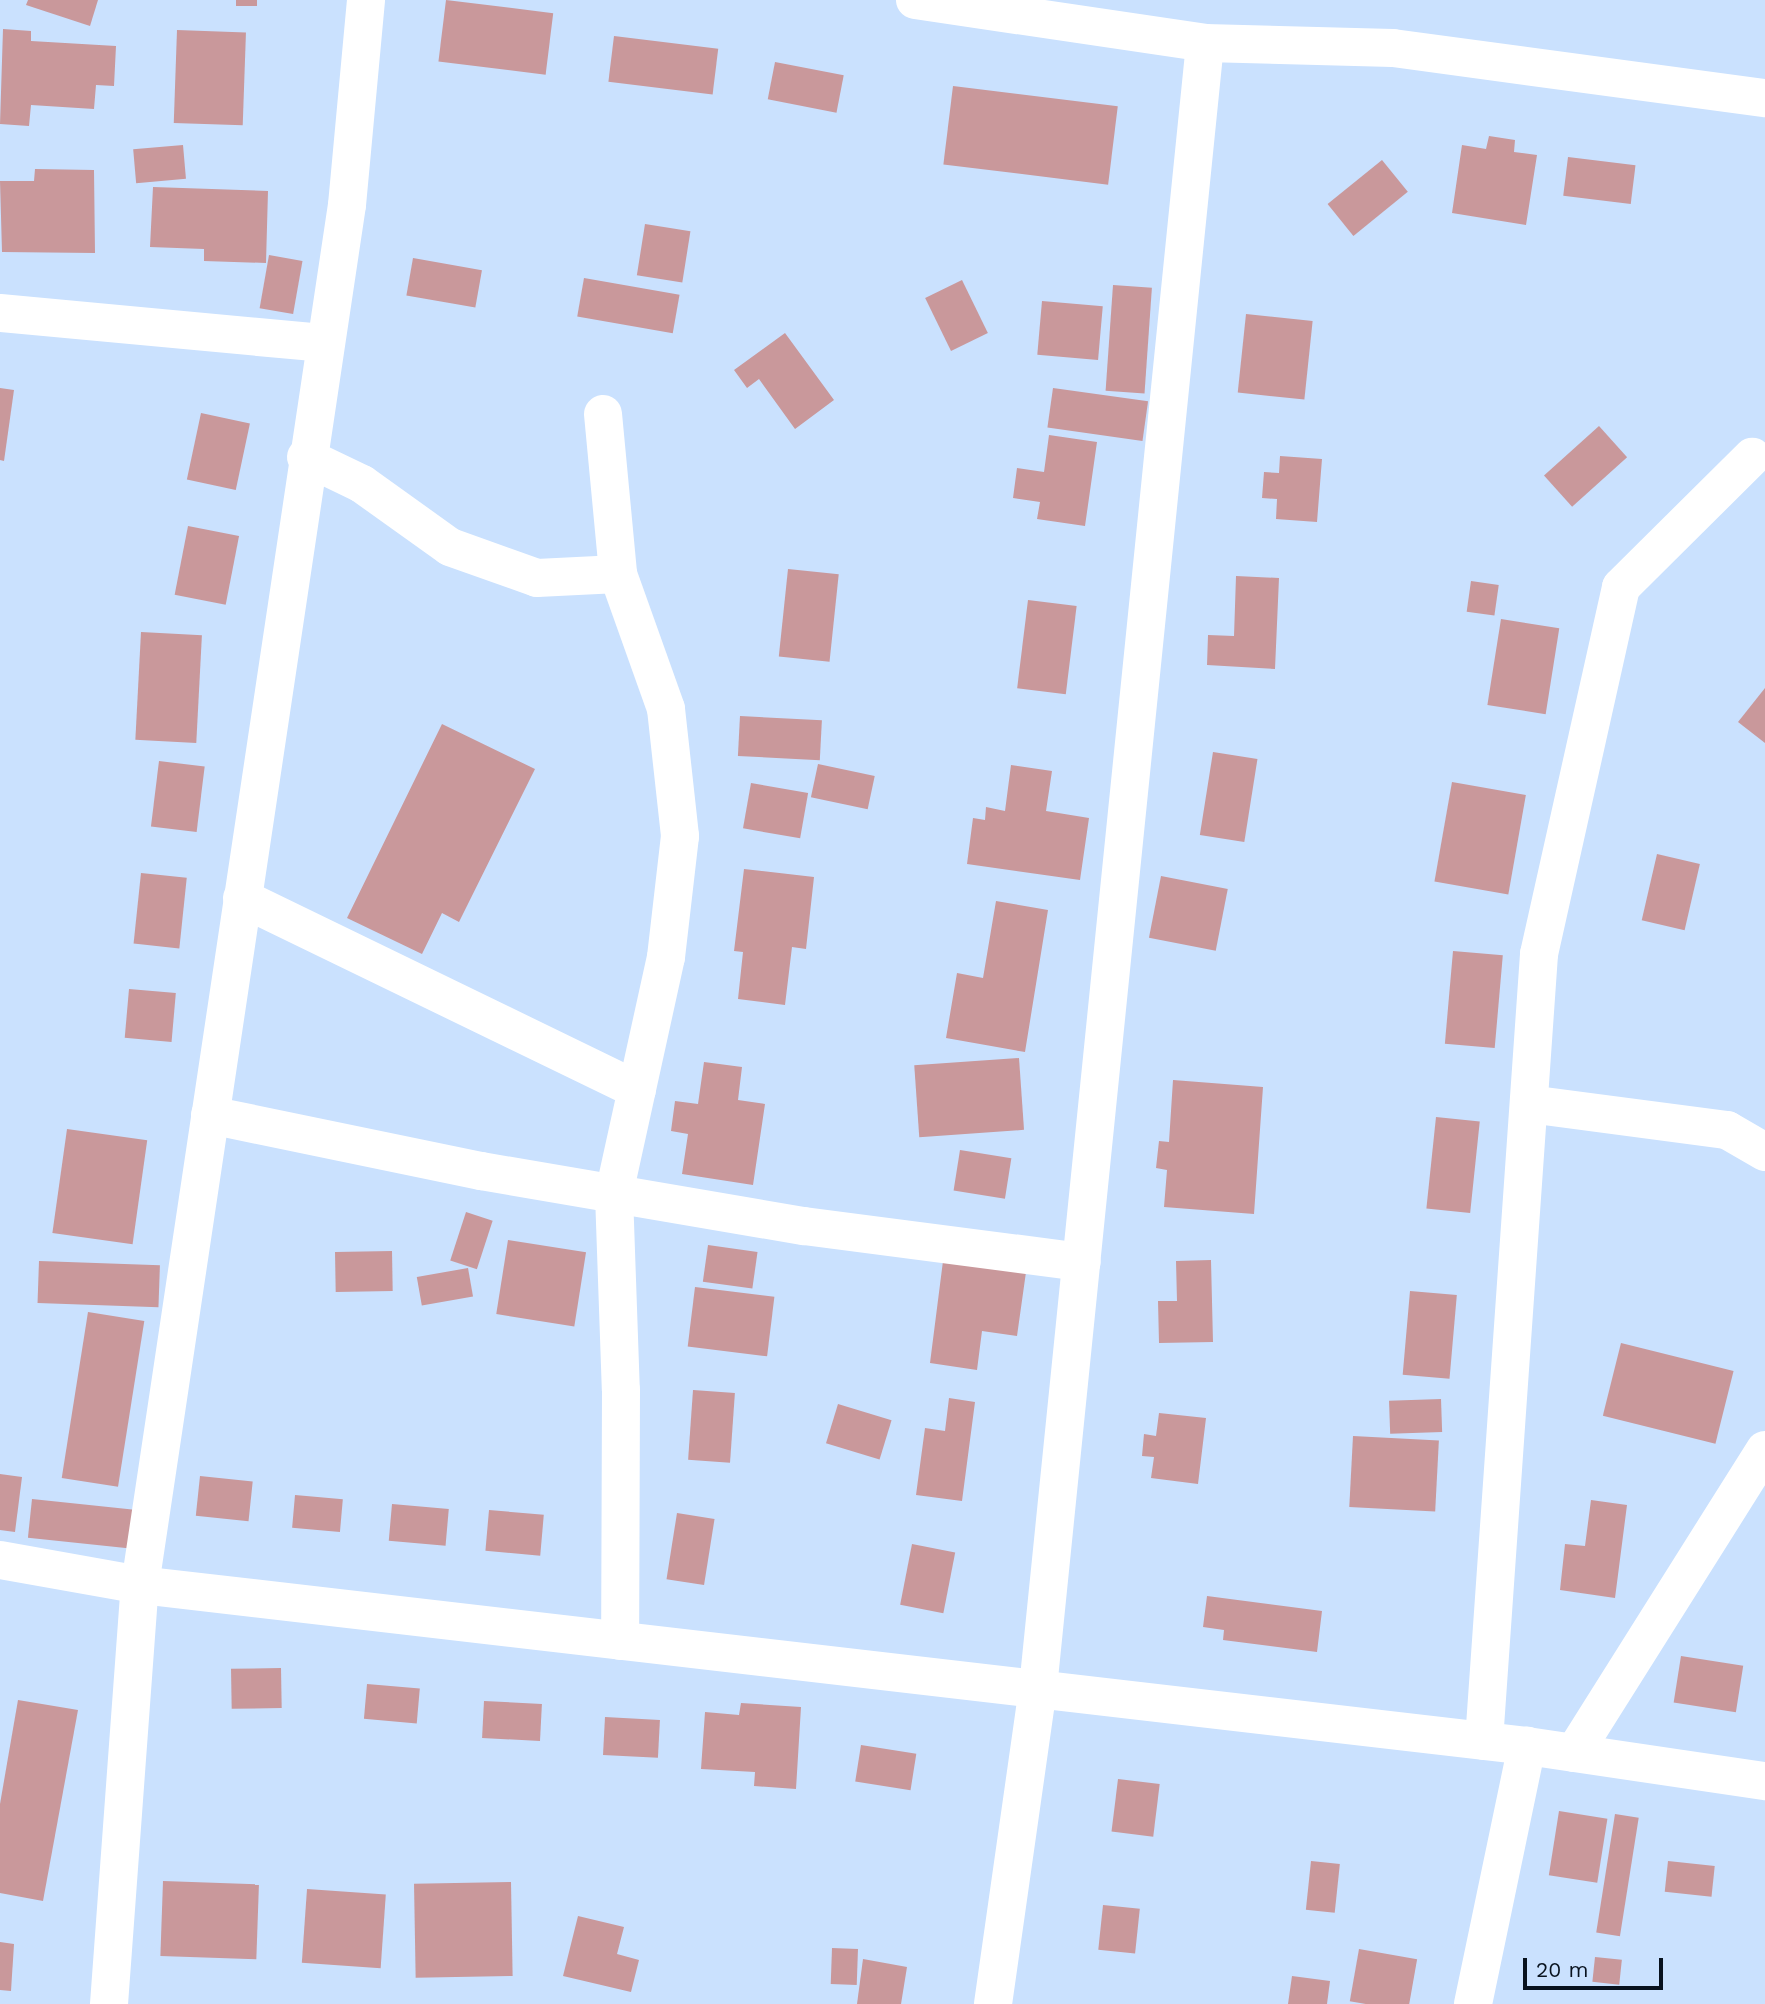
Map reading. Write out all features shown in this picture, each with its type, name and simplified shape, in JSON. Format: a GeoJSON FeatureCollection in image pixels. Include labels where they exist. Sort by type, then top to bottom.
{"type":"FeatureCollection","features":[{"type":"Feature","properties":{"kind":"street"},"geometry":{"type":"LineString","coordinates":[[109,2004],[140,1586],[306,457],[347,205],[366,0]]}},
{"type":"Feature","properties":{"kind":"street"},"geometry":{"type":"LineString","coordinates":[[915,0],[1205,43],[1394,48],[1765,99]]}},
{"type":"Feature","properties":{"kind":"street"},"geometry":{"type":"LineString","coordinates":[[993,2004],[1038,1688],[1205,43]]}},
{"type":"Feature","properties":{"kind":"street"},"geometry":{"type":"LineString","coordinates":[[0,313],[323,344]]}},
{"type":"Feature","properties":{"kind":"street"},"geometry":{"type":"LineString","coordinates":[[603,414],[618,574],[666,709],[680,836],[666,957],[614,1194],[621,1390],[620,1641]]}},
{"type":"Feature","properties":{"kind":"street"},"geometry":{"type":"LineString","coordinates":[[306,457],[362,484],[450,547],[537,578],[618,574]]}},
{"type":"Feature","properties":{"kind":"street"},"geometry":{"type":"LineString","coordinates":[[1484,1741],[1539,954],[1620,587],[1752,457]]}},
{"type":"Feature","properties":{"kind":"street"},"geometry":{"type":"LineString","coordinates":[[242,898],[637,1090]]}},
{"type":"Feature","properties":{"kind":"street"},"geometry":{"type":"LineString","coordinates":[[1529,1104],[1727,1130],[1765,1152]]}},
{"type":"Feature","properties":{"kind":"street"},"geometry":{"type":"LineString","coordinates":[[210,1115],[614,1194],[804,1226],[1082,1262]]}},
{"type":"Feature","properties":{"kind":"street"},"geometry":{"type":"LineString","coordinates":[[1574,1753],[1765,1450]]}},
{"type":"Feature","properties":{"kind":"street"},"geometry":{"type":"LineString","coordinates":[[0,1560],[140,1586],[1527,1746],[1765,1781]]}},
{"type":"Feature","properties":{"kind":"street"},"geometry":{"type":"LineString","coordinates":[[1473,2004],[1527,1746]]}},
{"type":"Feature","properties":{"kind":"building"},"geometry":{"type":"Polygon","coordinates":[[[28,0],[98,0],[90,26],[26,5],[28,0]]]}},
{"type":"Feature","properties":{"kind":"building"},"geometry":{"type":"Polygon","coordinates":[[[236,0],[257,0],[257,6],[236,6],[236,0]]]}},
{"type":"Feature","properties":{"kind":"building"},"geometry":{"type":"Polygon","coordinates":[[[446,0],[553,13],[546,75],[438,62],[446,0]]]}},
{"type":"Feature","properties":{"kind":"building"},"geometry":{"type":"Polygon","coordinates":[[[3,29],[31,31],[31,41],[116,46],[114,86],[96,85],[94,109],[31,105],[29,126],[0,124],[3,29]]]}},
{"type":"Feature","properties":{"kind":"building"},"geometry":{"type":"Polygon","coordinates":[[[177,30],[246,32],[243,125],[174,123],[177,30]]]}},
{"type":"Feature","properties":{"kind":"building"},"geometry":{"type":"Polygon","coordinates":[[[614,36],[718,49],[713,94],[608,82],[614,36]]]}},
{"type":"Feature","properties":{"kind":"building"},"geometry":{"type":"Polygon","coordinates":[[[775,62],[844,75],[836,113],[768,99],[775,62]]]}},
{"type":"Feature","properties":{"kind":"building"},"geometry":{"type":"Polygon","coordinates":[[[953,86],[1118,106],[1108,185],[943,164],[953,86]]]}},
{"type":"Feature","properties":{"kind":"building"},"geometry":{"type":"Polygon","coordinates":[[[1489,136],[1515,140],[1514,152],[1537,155],[1526,225],[1452,213],[1462,145],[1486,149],[1489,136]]]}},
{"type":"Feature","properties":{"kind":"building"},"geometry":{"type":"Polygon","coordinates":[[[183,145],[186,179],[136,183],[133,149],[183,145]]]}},
{"type":"Feature","properties":{"kind":"building"},"geometry":{"type":"Polygon","coordinates":[[[1568,157],[1635,165],[1631,204],[1563,196],[1568,157]]]}},
{"type":"Feature","properties":{"kind":"building"},"geometry":{"type":"Polygon","coordinates":[[[1382,160],[1408,192],[1353,236],[1328,204],[1382,160]]]}},
{"type":"Feature","properties":{"kind":"building"},"geometry":{"type":"Polygon","coordinates":[[[35,169],[94,170],[95,253],[2,252],[0,181],[34,181],[35,169]]]}},
{"type":"Feature","properties":{"kind":"building"},"geometry":{"type":"Polygon","coordinates":[[[153,187],[268,191],[266,263],[204,261],[204,249],[150,247],[153,187]]]}},
{"type":"Feature","properties":{"kind":"building"},"geometry":{"type":"Polygon","coordinates":[[[645,224],[690,231],[682,283],[637,275],[645,224]]]}},
{"type":"Feature","properties":{"kind":"building"},"geometry":{"type":"Polygon","coordinates":[[[269,255],[302,261],[293,314],[260,308],[269,255]]]}},
{"type":"Feature","properties":{"kind":"building"},"geometry":{"type":"Polygon","coordinates":[[[413,258],[482,270],[475,308],[406,295],[413,258]]]}},
{"type":"Feature","properties":{"kind":"building"},"geometry":{"type":"Polygon","coordinates":[[[584,278],[680,295],[673,333],[577,316],[584,278]]]}},
{"type":"Feature","properties":{"kind":"building"},"geometry":{"type":"Polygon","coordinates":[[[962,280],[988,333],[951,351],[925,298],[962,280]]]}},
{"type":"Feature","properties":{"kind":"building"},"geometry":{"type":"Polygon","coordinates":[[[1113,285],[1152,288],[1145,393],[1106,391],[1113,285]]]}},
{"type":"Feature","properties":{"kind":"building"},"geometry":{"type":"Polygon","coordinates":[[[1042,301],[1103,306],[1098,360],[1037,355],[1042,301]]]}},
{"type":"Feature","properties":{"kind":"building"},"geometry":{"type":"Polygon","coordinates":[[[1246,314],[1313,321],[1304,400],[1238,393],[1246,314]]]}},
{"type":"Feature","properties":{"kind":"building"},"geometry":{"type":"Polygon","coordinates":[[[785,333],[834,400],[795,429],[759,379],[747,388],[734,370],[785,333]]]}},
{"type":"Feature","properties":{"kind":"building"},"geometry":{"type":"Polygon","coordinates":[[[0,388],[14,390],[4,461],[0,460],[0,388]]]}},
{"type":"Feature","properties":{"kind":"building"},"geometry":{"type":"Polygon","coordinates":[[[1053,388],[1148,401],[1142,441],[1047,428],[1053,388]]]}},
{"type":"Feature","properties":{"kind":"building"},"geometry":{"type":"Polygon","coordinates":[[[201,413],[250,423],[236,490],[187,480],[201,413]]]}},
{"type":"Feature","properties":{"kind":"building"},"geometry":{"type":"Polygon","coordinates":[[[1599,426],[1627,457],[1572,507],[1544,476],[1599,426]]]}},
{"type":"Feature","properties":{"kind":"building"},"geometry":{"type":"Polygon","coordinates":[[[1049,435],[1097,442],[1085,526],[1037,519],[1040,502],[1013,498],[1017,468],[1044,472],[1049,435]]]}},
{"type":"Feature","properties":{"kind":"building"},"geometry":{"type":"Polygon","coordinates":[[[1280,456],[1322,459],[1317,522],[1276,519],[1277,499],[1262,498],[1264,472],[1279,473],[1280,456]]]}},
{"type":"Feature","properties":{"kind":"building"},"geometry":{"type":"Polygon","coordinates":[[[188,526],[239,536],[226,605],[175,595],[188,526]]]}},
{"type":"Feature","properties":{"kind":"building"},"geometry":{"type":"Polygon","coordinates":[[[788,569],[839,574],[830,662],[779,657],[788,569]]]}},
{"type":"Feature","properties":{"kind":"building"},"geometry":{"type":"Polygon","coordinates":[[[1236,576],[1279,578],[1275,669],[1207,665],[1208,635],[1234,636],[1236,576]]]}},
{"type":"Feature","properties":{"kind":"building"},"geometry":{"type":"Polygon","coordinates":[[[1471,581],[1499,585],[1494,616],[1467,612],[1471,581]]]}},
{"type":"Feature","properties":{"kind":"building"},"geometry":{"type":"Polygon","coordinates":[[[1028,600],[1077,606],[1066,694],[1017,688],[1028,600]]]}},
{"type":"Feature","properties":{"kind":"building"},"geometry":{"type":"Polygon","coordinates":[[[1501,619],[1559,628],[1546,714],[1487,705],[1501,619]]]}},
{"type":"Feature","properties":{"kind":"building"},"geometry":{"type":"Polygon","coordinates":[[[141,632],[202,635],[196,743],[135,740],[141,632]]]}},
{"type":"Feature","properties":{"kind":"building"},"geometry":{"type":"Polygon","coordinates":[[[1765,688],[1765,743],[1738,722],[1765,688]]]}},
{"type":"Feature","properties":{"kind":"building"},"geometry":{"type":"Polygon","coordinates":[[[740,716],[822,720],[820,760],[738,756],[740,716]]]}},
{"type":"Feature","properties":{"kind":"building"},"geometry":{"type":"Polygon","coordinates":[[[442,724],[535,769],[459,922],[442,913],[422,954],[347,918],[442,724]]]}},
{"type":"Feature","properties":{"kind":"building"},"geometry":{"type":"Polygon","coordinates":[[[1213,752],[1257,759],[1244,842],[1200,835],[1213,752]]]}},
{"type":"Feature","properties":{"kind":"building"},"geometry":{"type":"Polygon","coordinates":[[[159,761],[205,767],[197,832],[151,827],[159,761]]]}},
{"type":"Feature","properties":{"kind":"building"},"geometry":{"type":"Polygon","coordinates":[[[818,764],[875,776],[868,809],[811,797],[818,764]]]}},
{"type":"Feature","properties":{"kind":"building"},"geometry":{"type":"Polygon","coordinates":[[[1011,765],[1052,771],[1046,811],[1089,818],[1080,880],[967,864],[973,818],[985,820],[986,807],[1005,811],[1011,765]]]}},
{"type":"Feature","properties":{"kind":"building"},"geometry":{"type":"Polygon","coordinates":[[[1452,782],[1526,795],[1508,894],[1434,881],[1452,782]]]}},
{"type":"Feature","properties":{"kind":"building"},"geometry":{"type":"Polygon","coordinates":[[[751,783],[808,793],[800,838],[743,828],[751,783]]]}},
{"type":"Feature","properties":{"kind":"building"},"geometry":{"type":"Polygon","coordinates":[[[1657,854],[1700,864],[1685,930],[1642,920],[1657,854]]]}},
{"type":"Feature","properties":{"kind":"building"},"geometry":{"type":"Polygon","coordinates":[[[744,869],[814,877],[806,949],[792,947],[785,1005],[738,999],[743,952],[734,951],[744,869]]]}},
{"type":"Feature","properties":{"kind":"building"},"geometry":{"type":"Polygon","coordinates":[[[141,873],[187,878],[179,948],[134,944],[141,873]]]}},
{"type":"Feature","properties":{"kind":"building"},"geometry":{"type":"Polygon","coordinates":[[[1161,876],[1228,889],[1216,951],[1149,938],[1161,876]]]}},
{"type":"Feature","properties":{"kind":"building"},"geometry":{"type":"Polygon","coordinates":[[[996,901],[1048,910],[1025,1052],[946,1038],[957,973],[983,978],[996,901]]]}},
{"type":"Feature","properties":{"kind":"building"},"geometry":{"type":"Polygon","coordinates":[[[1453,951],[1503,955],[1495,1048],[1445,1044],[1453,951]]]}},
{"type":"Feature","properties":{"kind":"building"},"geometry":{"type":"Polygon","coordinates":[[[129,989],[176,993],[172,1042],[125,1038],[129,989]]]}},
{"type":"Feature","properties":{"kind":"building"},"geometry":{"type":"Polygon","coordinates":[[[1019,1058],[1024,1130],[919,1137],[914,1065],[1019,1058]]]}},
{"type":"Feature","properties":{"kind":"building"},"geometry":{"type":"Polygon","coordinates":[[[704,1062],[742,1067],[738,1100],[765,1104],[753,1185],[682,1174],[688,1134],[671,1131],[675,1101],[698,1104],[704,1062]]]}},
{"type":"Feature","properties":{"kind":"building"},"geometry":{"type":"Polygon","coordinates":[[[1173,1080],[1263,1087],[1254,1214],[1164,1207],[1167,1170],[1156,1168],[1159,1141],[1169,1142],[1173,1080]]]}},
{"type":"Feature","properties":{"kind":"building"},"geometry":{"type":"Polygon","coordinates":[[[1436,1117],[1480,1122],[1470,1213],[1426,1208],[1436,1117]]]}},
{"type":"Feature","properties":{"kind":"building"},"geometry":{"type":"Polygon","coordinates":[[[67,1129],[147,1140],[133,1244],[52,1233],[67,1129]]]}},
{"type":"Feature","properties":{"kind":"building"},"geometry":{"type":"Polygon","coordinates":[[[960,1150],[1011,1158],[1005,1199],[954,1190],[960,1150]]]}},
{"type":"Feature","properties":{"kind":"building"},"geometry":{"type":"Polygon","coordinates":[[[466,1212],[493,1221],[477,1269],[450,1261],[466,1212]]]}},
{"type":"Feature","properties":{"kind":"building"},"geometry":{"type":"Polygon","coordinates":[[[508,1240],[586,1252],[574,1326],[496,1314],[508,1240]]]}},
{"type":"Feature","properties":{"kind":"building"},"geometry":{"type":"Polygon","coordinates":[[[708,1245],[758,1252],[752,1289],[703,1282],[708,1245]]]}},
{"type":"Feature","properties":{"kind":"building"},"geometry":{"type":"Polygon","coordinates":[[[392,1251],[393,1291],[336,1292],[335,1252],[392,1251]]]}},
{"type":"Feature","properties":{"kind":"building"},"geometry":{"type":"Polygon","coordinates":[[[1211,1260],[1213,1342],[1159,1343],[1158,1301],[1177,1301],[1176,1261],[1211,1260]]]}},
{"type":"Feature","properties":{"kind":"building"},"geometry":{"type":"Polygon","coordinates":[[[39,1261],[160,1265],[158,1307],[38,1303],[39,1261]]]}},
{"type":"Feature","properties":{"kind":"building"},"geometry":{"type":"Polygon","coordinates":[[[943,1261],[1026,1272],[1017,1336],[982,1331],[977,1370],[930,1363],[943,1261]]]}},
{"type":"Feature","properties":{"kind":"building"},"geometry":{"type":"Polygon","coordinates":[[[468,1268],[473,1297],[422,1306],[417,1277],[468,1268]]]}},
{"type":"Feature","properties":{"kind":"building"},"geometry":{"type":"Polygon","coordinates":[[[695,1287],[774,1297],[767,1356],[688,1347],[695,1287]]]}},
{"type":"Feature","properties":{"kind":"building"},"geometry":{"type":"Polygon","coordinates":[[[1410,1291],[1457,1295],[1450,1379],[1403,1375],[1410,1291]]]}},
{"type":"Feature","properties":{"kind":"building"},"geometry":{"type":"Polygon","coordinates":[[[88,1312],[144,1321],[118,1487],[62,1478],[88,1312]]]}},
{"type":"Feature","properties":{"kind":"building"},"geometry":{"type":"Polygon","coordinates":[[[1621,1343],[1734,1371],[1715,1444],[1603,1416],[1621,1343]]]}},
{"type":"Feature","properties":{"kind":"building"},"geometry":{"type":"Polygon","coordinates":[[[693,1390],[735,1393],[730,1463],[688,1460],[693,1390]]]}},
{"type":"Feature","properties":{"kind":"building"},"geometry":{"type":"Polygon","coordinates":[[[949,1398],[975,1402],[962,1501],[916,1495],[925,1428],[945,1431],[949,1398]]]}},
{"type":"Feature","properties":{"kind":"building"},"geometry":{"type":"Polygon","coordinates":[[[1441,1399],[1442,1432],[1390,1434],[1389,1401],[1441,1399]]]}},
{"type":"Feature","properties":{"kind":"building"},"geometry":{"type":"Polygon","coordinates":[[[838,1404],[892,1420],[880,1460],[826,1443],[838,1404]]]}},
{"type":"Feature","properties":{"kind":"building"},"geometry":{"type":"Polygon","coordinates":[[[1159,1413],[1206,1418],[1198,1484],[1151,1478],[1154,1457],[1142,1456],[1144,1434],[1156,1436],[1159,1413]]]}},
{"type":"Feature","properties":{"kind":"building"},"geometry":{"type":"Polygon","coordinates":[[[1353,1436],[1439,1441],[1435,1511],[1349,1507],[1353,1436]]]}},
{"type":"Feature","properties":{"kind":"building"},"geometry":{"type":"Polygon","coordinates":[[[0,1474],[22,1477],[15,1532],[0,1530],[0,1474]]]}},
{"type":"Feature","properties":{"kind":"building"},"geometry":{"type":"Polygon","coordinates":[[[200,1476],[253,1482],[249,1521],[196,1516],[200,1476]]]}},
{"type":"Feature","properties":{"kind":"building"},"geometry":{"type":"Polygon","coordinates":[[[295,1495],[343,1499],[340,1532],[292,1528],[295,1495]]]}},
{"type":"Feature","properties":{"kind":"building"},"geometry":{"type":"Polygon","coordinates":[[[32,1499],[134,1510],[130,1549],[28,1538],[32,1499]]]}},
{"type":"Feature","properties":{"kind":"building"},"geometry":{"type":"Polygon","coordinates":[[[1591,1500],[1627,1505],[1615,1598],[1560,1590],[1565,1544],[1585,1546],[1591,1500]]]}},
{"type":"Feature","properties":{"kind":"building"},"geometry":{"type":"Polygon","coordinates":[[[392,1504],[449,1509],[446,1546],[389,1541],[392,1504]]]}},
{"type":"Feature","properties":{"kind":"building"},"geometry":{"type":"Polygon","coordinates":[[[489,1510],[544,1515],[540,1556],[485,1551],[489,1510]]]}},
{"type":"Feature","properties":{"kind":"building"},"geometry":{"type":"Polygon","coordinates":[[[677,1513],[715,1519],[704,1585],[667,1579],[677,1513]]]}},
{"type":"Feature","properties":{"kind":"building"},"geometry":{"type":"Polygon","coordinates":[[[912,1544],[955,1552],[943,1613],[900,1605],[912,1544]]]}},
{"type":"Feature","properties":{"kind":"building"},"geometry":{"type":"Polygon","coordinates":[[[1207,1596],[1322,1611],[1317,1652],[1223,1640],[1224,1630],[1203,1627],[1207,1596]]]}},
{"type":"Feature","properties":{"kind":"building"},"geometry":{"type":"Polygon","coordinates":[[[1681,1656],[1743,1666],[1736,1712],[1674,1702],[1681,1656]]]}},
{"type":"Feature","properties":{"kind":"building"},"geometry":{"type":"Polygon","coordinates":[[[281,1668],[282,1708],[232,1709],[231,1669],[281,1668]]]}},
{"type":"Feature","properties":{"kind":"building"},"geometry":{"type":"Polygon","coordinates":[[[367,1684],[420,1689],[417,1723],[364,1719],[367,1684]]]}},
{"type":"Feature","properties":{"kind":"building"},"geometry":{"type":"Polygon","coordinates":[[[18,1700],[78,1710],[43,1901],[0,1893],[0,1804],[18,1700]]]}},
{"type":"Feature","properties":{"kind":"building"},"geometry":{"type":"Polygon","coordinates":[[[484,1701],[542,1704],[540,1741],[482,1738],[484,1701]]]}},
{"type":"Feature","properties":{"kind":"building"},"geometry":{"type":"Polygon","coordinates":[[[741,1703],[801,1707],[796,1789],[754,1786],[755,1772],[701,1769],[705,1712],[739,1715],[741,1703]]]}},
{"type":"Feature","properties":{"kind":"building"},"geometry":{"type":"Polygon","coordinates":[[[605,1717],[660,1720],[658,1758],[603,1755],[605,1717]]]}},
{"type":"Feature","properties":{"kind":"building"},"geometry":{"type":"Polygon","coordinates":[[[861,1745],[916,1754],[911,1790],[855,1782],[861,1745]]]}},
{"type":"Feature","properties":{"kind":"building"},"geometry":{"type":"Polygon","coordinates":[[[1118,1779],[1160,1784],[1153,1837],[1112,1832],[1118,1779]]]}},
{"type":"Feature","properties":{"kind":"building"},"geometry":{"type":"Polygon","coordinates":[[[1559,1811],[1607,1819],[1597,1883],[1549,1875],[1559,1811]]]}},
{"type":"Feature","properties":{"kind":"building"},"geometry":{"type":"Polygon","coordinates":[[[1615,1814],[1639,1818],[1620,1936],[1596,1933],[1615,1814]]]}},
{"type":"Feature","properties":{"kind":"building"},"geometry":{"type":"Polygon","coordinates":[[[1311,1861],[1340,1864],[1335,1913],[1306,1910],[1311,1861]]]}},
{"type":"Feature","properties":{"kind":"building"},"geometry":{"type":"Polygon","coordinates":[[[1668,1861],[1715,1866],[1712,1897],[1665,1892],[1668,1861]]]}},
{"type":"Feature","properties":{"kind":"building"},"geometry":{"type":"Polygon","coordinates":[[[163,1881],[259,1884],[256,1959],[160,1956],[163,1881]]]}},
{"type":"Feature","properties":{"kind":"building"},"geometry":{"type":"Polygon","coordinates":[[[511,1882],[513,1976],[416,1978],[414,1884],[511,1882]]]}},
{"type":"Feature","properties":{"kind":"building"},"geometry":{"type":"Polygon","coordinates":[[[307,1889],[386,1895],[381,1968],[302,1963],[307,1889]]]}},
{"type":"Feature","properties":{"kind":"building"},"geometry":{"type":"Polygon","coordinates":[[[1103,1905],[1140,1909],[1135,1954],[1098,1950],[1103,1905]]]}},
{"type":"Feature","properties":{"kind":"building"},"geometry":{"type":"Polygon","coordinates":[[[578,1916],[624,1927],[617,1954],[639,1960],[631,1992],[563,1976],[578,1916]]]}},
{"type":"Feature","properties":{"kind":"building"},"geometry":{"type":"Polygon","coordinates":[[[0,1942],[14,1944],[11,1991],[0,1990],[0,1942]]]}},
{"type":"Feature","properties":{"kind":"building"},"geometry":{"type":"Polygon","coordinates":[[[832,1948],[858,1949],[857,1985],[831,1984],[832,1948]]]}},
{"type":"Feature","properties":{"kind":"building"},"geometry":{"type":"Polygon","coordinates":[[[1359,1949],[1417,1959],[1409,2004],[1350,2001],[1359,1949]]]}},
{"type":"Feature","properties":{"kind":"building"},"geometry":{"type":"Polygon","coordinates":[[[1595,1957],[1622,1960],[1619,1985],[1592,1982],[1595,1957]]]}},
{"type":"Feature","properties":{"kind":"building"},"geometry":{"type":"Polygon","coordinates":[[[863,1959],[907,1967],[901,2004],[857,2004],[863,1959]]]}},
{"type":"Feature","properties":{"kind":"building"},"geometry":{"type":"Polygon","coordinates":[[[1292,1976],[1330,1981],[1327,2004],[1288,2004],[1292,1976]]]}}]}
